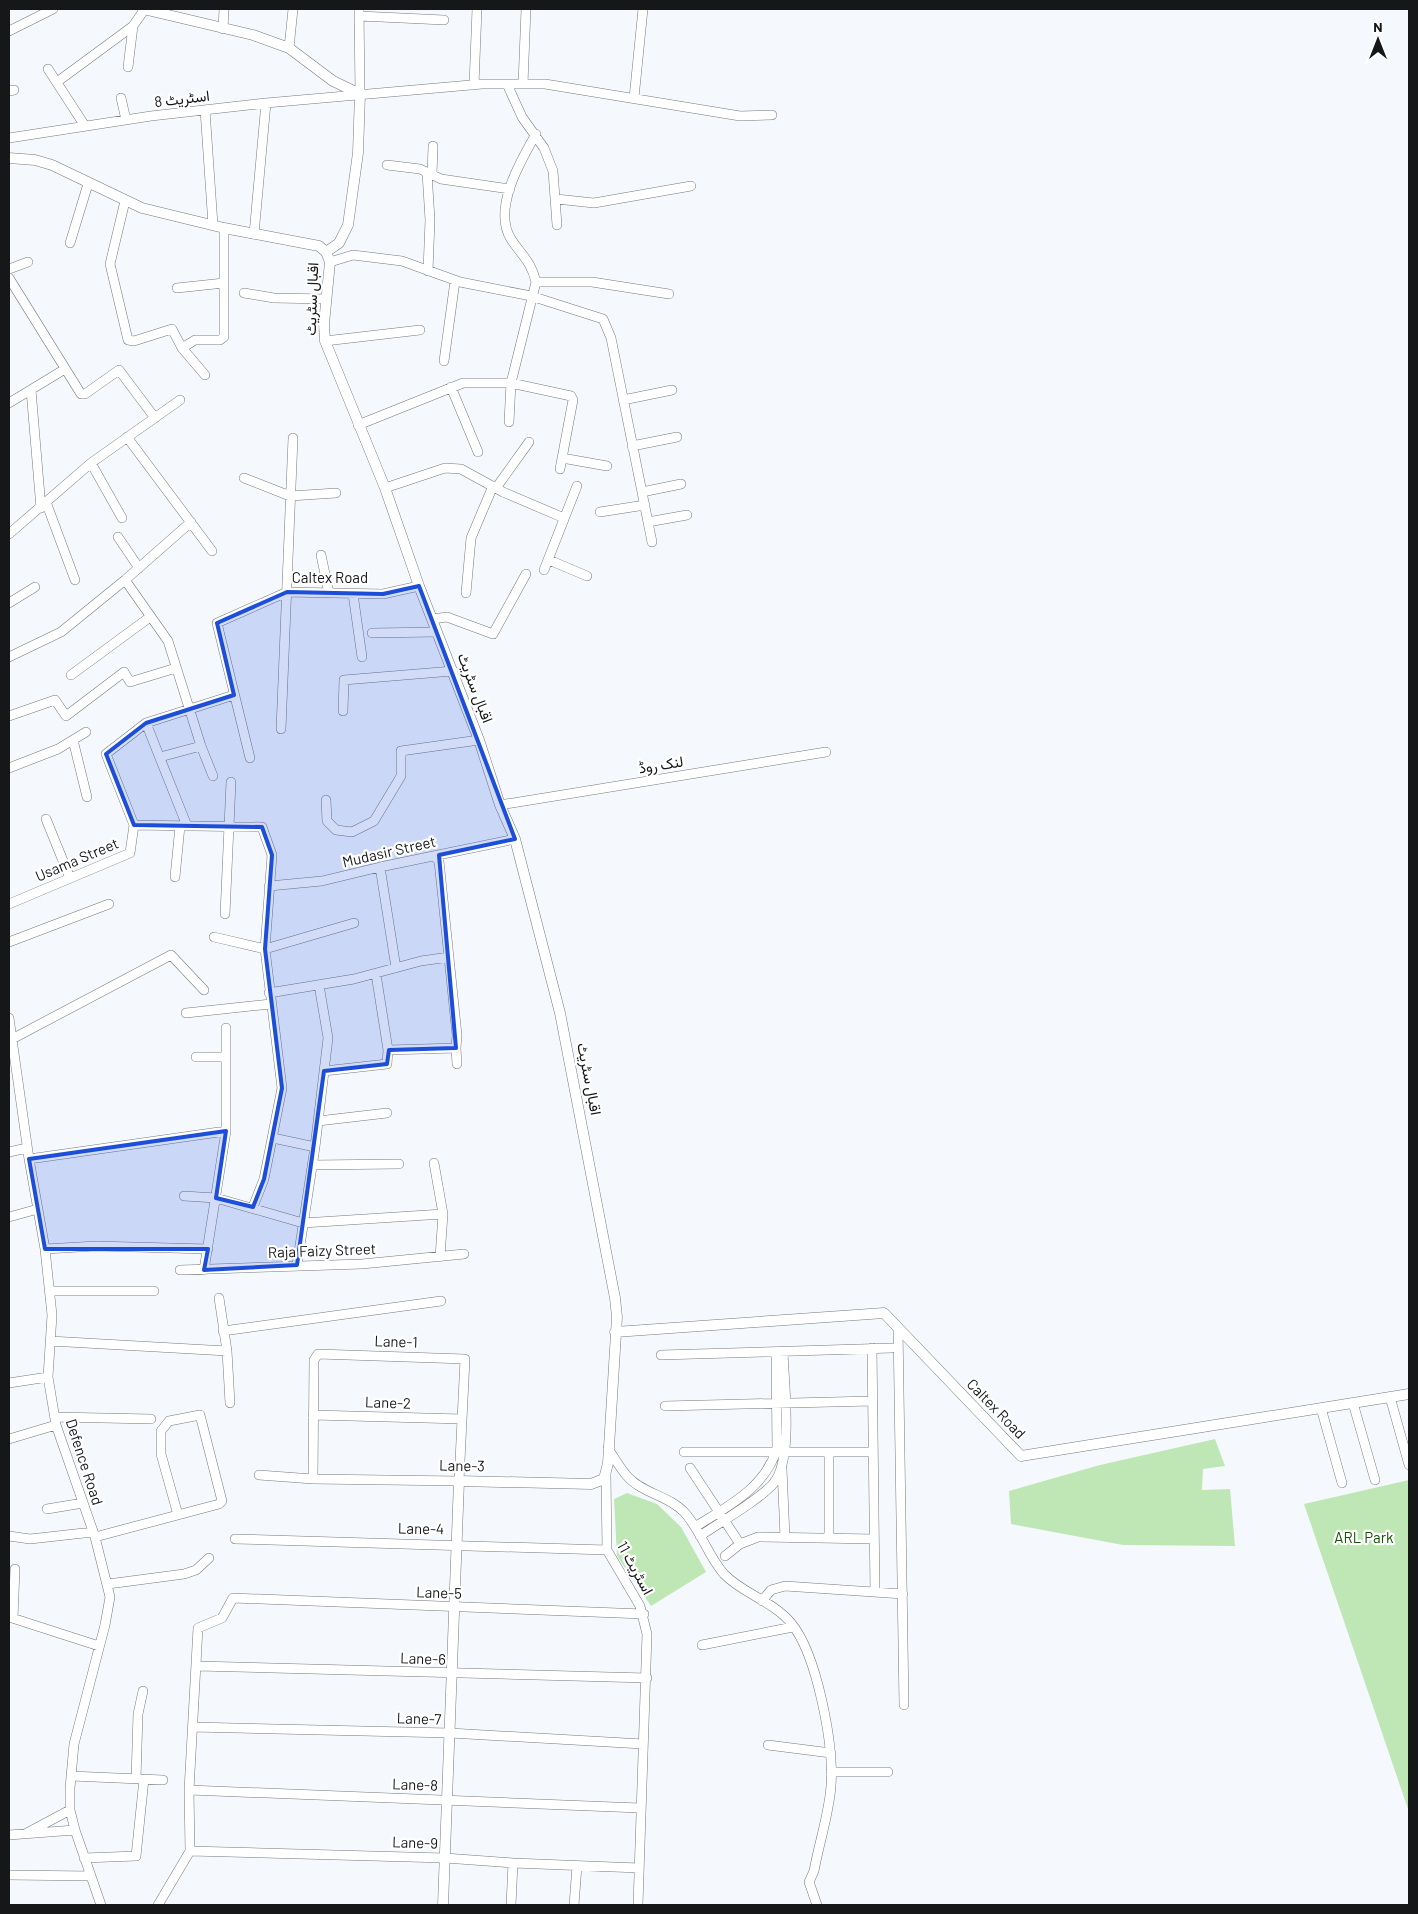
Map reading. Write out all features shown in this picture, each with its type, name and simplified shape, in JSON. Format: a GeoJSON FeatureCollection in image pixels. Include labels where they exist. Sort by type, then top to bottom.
{"type":"FeatureCollection","features":[{"type":"Feature","properties":{"kind":"street"},"geometry":{"type":"LineString","coordinates":[[9,31],[53,9]]}},
{"type":"Feature","properties":{"kind":"street"},"geometry":{"type":"LineString","coordinates":[[57,82],[133,26],[144,9],[253,35],[289,48],[333,81],[360,94]]}},
{"type":"Feature","properties":{"kind":"street"},"geometry":{"type":"LineString","coordinates":[[223,29],[224,9]]}},
{"type":"Feature","properties":{"kind":"street"},"geometry":{"type":"LineString","coordinates":[[289,48],[293,9]]}},
{"type":"Feature","properties":{"kind":"street"},"geometry":{"type":"LineString","coordinates":[[474,85],[477,9]]}},
{"type":"Feature","properties":{"kind":"street"},"geometry":{"type":"LineString","coordinates":[[523,84],[526,9]]}},
{"type":"Feature","properties":{"kind":"street"},"geometry":{"type":"LineString","coordinates":[[634,98],[643,9]]}},
{"type":"Feature","properties":{"kind":"street"},"geometry":{"type":"LineString","coordinates":[[328,257],[339,243],[348,225],[358,153],[360,94],[359,12],[444,20]]}},
{"type":"Feature","properties":{"kind":"street"},"geometry":{"type":"LineString","coordinates":[[128,67],[133,26]]}},
{"type":"Feature","properties":{"kind":"street"},"geometry":{"type":"LineString","coordinates":[[48,69],[85,126]]}},
{"type":"Feature","properties":{"kind":"street"},"geometry":{"type":"LineString","coordinates":[[507,84],[522,117],[536,134],[544,148],[553,171],[557,226]]}},
{"type":"Feature","properties":{"kind":"street","name":"اسٹریٹ 8"},"geometry":{"type":"LineString","coordinates":[[9,138],[126,120],[266,103],[474,85],[507,84],[545,84],[740,116],[772,115]]}},
{"type":"Feature","properties":{"kind":"street"},"geometry":{"type":"LineString","coordinates":[[121,98],[126,120]]}},
{"type":"Feature","properties":{"kind":"street"},"geometry":{"type":"LineString","coordinates":[[254,234],[266,103]]}},
{"type":"Feature","properties":{"kind":"street"},"geometry":{"type":"LineString","coordinates":[[205,110],[213,225]]}},
{"type":"Feature","properties":{"kind":"street"},"geometry":{"type":"LineString","coordinates":[[509,422],[511,383],[536,282],[532,267],[507,231],[506,223],[512,176],[536,134]]}},
{"type":"Feature","properties":{"kind":"street"},"geometry":{"type":"LineString","coordinates":[[428,271],[430,174],[433,146]]}},
{"type":"Feature","properties":{"kind":"street","name":"اقبال سٹریٹ"},"geometry":{"type":"LineString","coordinates":[[9,158],[35,160],[52,165],[88,184],[142,208],[224,228],[319,246],[328,257],[325,341],[385,488],[419,586],[479,740],[500,805],[515,839],[560,1014],[614,1288],[617,1317],[606,1475]]}},
{"type":"Feature","properties":{"kind":"street"},"geometry":{"type":"LineString","coordinates":[[387,165],[420,169],[441,178],[510,189]]}},
{"type":"Feature","properties":{"kind":"street"},"geometry":{"type":"LineString","coordinates":[[70,243],[88,184]]}},
{"type":"Feature","properties":{"kind":"street"},"geometry":{"type":"LineString","coordinates":[[556,199],[594,203],[691,186]]}},
{"type":"Feature","properties":{"kind":"street"},"geometry":{"type":"LineString","coordinates":[[125,201],[110,264],[128,340],[134,341],[172,329],[182,348],[205,375]]}},
{"type":"Feature","properties":{"kind":"street"},"geometry":{"type":"LineString","coordinates":[[182,348],[195,340],[220,340],[224,337],[224,228]]}},
{"type":"Feature","properties":{"kind":"street"},"geometry":{"type":"LineString","coordinates":[[328,257],[377,257],[402,261],[455,281],[531,296],[603,320],[611,338],[652,542]]}},
{"type":"Feature","properties":{"kind":"street"},"geometry":{"type":"LineString","coordinates":[[9,269],[28,262]]}},
{"type":"Feature","properties":{"kind":"street"},"geometry":{"type":"LineString","coordinates":[[9,278],[83,395],[115,370],[122,372],[155,418]]}},
{"type":"Feature","properties":{"kind":"street"},"geometry":{"type":"LineString","coordinates":[[444,362],[455,281]]}},
{"type":"Feature","properties":{"kind":"street"},"geometry":{"type":"LineString","coordinates":[[536,282],[592,282],[669,294]]}},
{"type":"Feature","properties":{"kind":"street"},"geometry":{"type":"LineString","coordinates":[[177,288],[224,283]]}},
{"type":"Feature","properties":{"kind":"street"},"geometry":{"type":"LineString","coordinates":[[244,293],[274,298],[326,299]]}},
{"type":"Feature","properties":{"kind":"street"},"geometry":{"type":"LineString","coordinates":[[325,341],[420,330]]}},
{"type":"Feature","properties":{"kind":"street"},"geometry":{"type":"LineString","coordinates":[[9,403],[65,368]]}},
{"type":"Feature","properties":{"kind":"street"},"geometry":{"type":"LineString","coordinates":[[358,425],[463,383],[511,383],[571,396],[573,400],[560,468]]}},
{"type":"Feature","properties":{"kind":"street"},"geometry":{"type":"LineString","coordinates":[[450,388],[478,452]]}},
{"type":"Feature","properties":{"kind":"street"},"geometry":{"type":"LineString","coordinates":[[31,390],[43,505],[75,580]]}},
{"type":"Feature","properties":{"kind":"street"},"geometry":{"type":"LineString","coordinates":[[623,400],[672,390]]}},
{"type":"Feature","properties":{"kind":"street"},"geometry":{"type":"LineString","coordinates":[[9,534],[91,463],[180,400]]}},
{"type":"Feature","properties":{"kind":"street"},"geometry":{"type":"LineString","coordinates":[[127,437],[212,551]]}},
{"type":"Feature","properties":{"kind":"street"},"geometry":{"type":"LineString","coordinates":[[632,446],[677,437]]}},
{"type":"Feature","properties":{"kind":"street"},"geometry":{"type":"LineString","coordinates":[[281,729],[293,438]]}},
{"type":"Feature","properties":{"kind":"street"},"geometry":{"type":"LineString","coordinates":[[466,593],[472,534],[495,487],[511,470],[528,442]]}},
{"type":"Feature","properties":{"kind":"street"},"geometry":{"type":"LineString","coordinates":[[562,458],[607,466]]}},
{"type":"Feature","properties":{"kind":"street"},"geometry":{"type":"LineString","coordinates":[[91,463],[122,518]]}},
{"type":"Feature","properties":{"kind":"street"},"geometry":{"type":"LineString","coordinates":[[385,488],[446,468],[461,469],[495,487],[564,518]]}},
{"type":"Feature","properties":{"kind":"street"},"geometry":{"type":"LineString","coordinates":[[244,478],[290,496],[336,493]]}},
{"type":"Feature","properties":{"kind":"street"},"geometry":{"type":"LineString","coordinates":[[642,492],[681,484]]}},
{"type":"Feature","properties":{"kind":"street"},"geometry":{"type":"LineString","coordinates":[[544,570],[577,486]]}},
{"type":"Feature","properties":{"kind":"street"},"geometry":{"type":"LineString","coordinates":[[600,512],[644,505]]}},
{"type":"Feature","properties":{"kind":"street"},"geometry":{"type":"LineString","coordinates":[[648,522],[687,515]]}},
{"type":"Feature","properties":{"kind":"street"},"geometry":{"type":"LineString","coordinates":[[9,657],[61,632],[125,580],[191,522]]}},
{"type":"Feature","properties":{"kind":"street"},"geometry":{"type":"LineString","coordinates":[[118,536],[139,568]]}},
{"type":"Feature","properties":{"kind":"street"},"geometry":{"type":"LineString","coordinates":[[321,555],[329,593]]}},
{"type":"Feature","properties":{"kind":"street"},"geometry":{"type":"LineString","coordinates":[[549,560],[587,576]]}},
{"type":"Feature","properties":{"kind":"street"},"geometry":{"type":"LineString","coordinates":[[432,619],[447,617],[493,634],[526,574]]}},
{"type":"Feature","properties":{"kind":"street"},"geometry":{"type":"LineString","coordinates":[[125,580],[168,640],[200,746],[212,776]]}},
{"type":"Feature","properties":{"kind":"street","name":"Caltex Road"},"geometry":{"type":"LineString","coordinates":[[234,695],[217,623],[287,592],[382,594],[419,586]]}},
{"type":"Feature","properties":{"kind":"street"},"geometry":{"type":"LineString","coordinates":[[9,603],[35,587]]}},
{"type":"Feature","properties":{"kind":"street"},"geometry":{"type":"LineString","coordinates":[[352,594],[362,657]]}},
{"type":"Feature","properties":{"kind":"street"},"geometry":{"type":"LineString","coordinates":[[71,674],[150,617]]}},
{"type":"Feature","properties":{"kind":"street"},"geometry":{"type":"LineString","coordinates":[[372,633],[438,632]]}},
{"type":"Feature","properties":{"kind":"street"},"geometry":{"type":"LineString","coordinates":[[9,716],[55,700],[66,716],[124,672],[130,682],[176,668]]}},
{"type":"Feature","properties":{"kind":"street"},"geometry":{"type":"LineString","coordinates":[[343,711],[344,680],[453,671]]}},
{"type":"Feature","properties":{"kind":"street"},"geometry":{"type":"LineString","coordinates":[[250,758],[234,695],[189,711],[146,723],[106,754],[134,825],[262,827],[272,855],[265,949],[282,1088],[264,1180],[253,1207]]}},
{"type":"Feature","properties":{"kind":"street"},"geometry":{"type":"LineString","coordinates":[[146,723],[160,757],[183,826],[175,877]]}},
{"type":"Feature","properties":{"kind":"street"},"geometry":{"type":"LineString","coordinates":[[9,768],[58,749],[86,732]]}},
{"type":"Feature","properties":{"kind":"street"},"geometry":{"type":"LineString","coordinates":[[73,740],[87,797]]}},
{"type":"Feature","properties":{"kind":"street"},"geometry":{"type":"LineString","coordinates":[[326,800],[327,821],[336,830],[352,832],[374,821],[397,784],[401,776],[401,751],[479,740]]}},
{"type":"Feature","properties":{"kind":"street"},"geometry":{"type":"LineString","coordinates":[[160,757],[200,746]]}},
{"type":"Feature","properties":{"kind":"street","name":"لنک روڈ"},"geometry":{"type":"LineString","coordinates":[[500,805],[826,752]]}},
{"type":"Feature","properties":{"kind":"street"},"geometry":{"type":"LineString","coordinates":[[225,914],[231,827],[231,782]]}},
{"type":"Feature","properties":{"kind":"street"},"geometry":{"type":"LineString","coordinates":[[46,819],[70,878]]}},
{"type":"Feature","properties":{"kind":"street","name":"Usama Street"},"geometry":{"type":"LineString","coordinates":[[9,904],[130,853],[134,825]]}},
{"type":"Feature","properties":{"kind":"street","name":"Mudasir Street"},"geometry":{"type":"LineString","coordinates":[[269,886],[322,882],[380,867],[515,839]]}},
{"type":"Feature","properties":{"kind":"street"},"geometry":{"type":"LineString","coordinates":[[434,856],[440,861],[457,1035],[457,1064]]}},
{"type":"Feature","properties":{"kind":"street"},"geometry":{"type":"LineString","coordinates":[[380,867],[396,968]]}},
{"type":"Feature","properties":{"kind":"street"},"geometry":{"type":"LineString","coordinates":[[9,942],[109,904]]}},
{"type":"Feature","properties":{"kind":"street"},"geometry":{"type":"LineString","coordinates":[[214,937],[265,949],[354,924]]}},
{"type":"Feature","properties":{"kind":"street"},"geometry":{"type":"LineString","coordinates":[[12,1039],[172,955],[204,990]]}},
{"type":"Feature","properties":{"kind":"street"},"geometry":{"type":"LineString","coordinates":[[269,993],[376,974],[449,957]]}},
{"type":"Feature","properties":{"kind":"street"},"geometry":{"type":"LineString","coordinates":[[324,1070],[387,1064],[388,1050],[376,974]]}},
{"type":"Feature","properties":{"kind":"street"},"geometry":{"type":"LineString","coordinates":[[297,1265],[328,1038],[319,985]]}},
{"type":"Feature","properties":{"kind":"street"},"geometry":{"type":"LineString","coordinates":[[186,1013],[271,1004]]}},
{"type":"Feature","properties":{"kind":"street","name":"Defence Road"},"geometry":{"type":"LineString","coordinates":[[9,1018],[27,1148],[45,1249],[50,1291],[52,1315],[48,1377],[55,1421],[94,1534],[110,1597],[74,1744],[70,1810],[84,1858],[101,1905]]}},
{"type":"Feature","properties":{"kind":"street"},"geometry":{"type":"LineString","coordinates":[[204,1270],[226,1131],[226,1028]]}},
{"type":"Feature","properties":{"kind":"street"},"geometry":{"type":"LineString","coordinates":[[388,1050],[456,1048]]}},
{"type":"Feature","properties":{"kind":"street"},"geometry":{"type":"LineString","coordinates":[[196,1057],[226,1057]]}},
{"type":"Feature","properties":{"kind":"street"},"geometry":{"type":"LineString","coordinates":[[318,1121],[388,1113]]}},
{"type":"Feature","properties":{"kind":"street"},"geometry":{"type":"LineString","coordinates":[[29,1158],[226,1131]]}},
{"type":"Feature","properties":{"kind":"street"},"geometry":{"type":"LineString","coordinates":[[273,1138],[314,1147]]}},
{"type":"Feature","properties":{"kind":"street"},"geometry":{"type":"LineString","coordinates":[[9,1152],[27,1148]]}},
{"type":"Feature","properties":{"kind":"street"},"geometry":{"type":"LineString","coordinates":[[434,1163],[443,1214],[440,1257]]}},
{"type":"Feature","properties":{"kind":"street"},"geometry":{"type":"LineString","coordinates":[[312,1165],[398,1164]]}},
{"type":"Feature","properties":{"kind":"street"},"geometry":{"type":"LineString","coordinates":[[184,1196],[216,1198],[253,1207],[303,1223],[443,1214]]}},
{"type":"Feature","properties":{"kind":"street"},"geometry":{"type":"LineString","coordinates":[[9,1217],[38,1209]]}},
{"type":"Feature","properties":{"kind":"street"},"geometry":{"type":"LineString","coordinates":[[45,1249],[96,1246],[208,1249]]}},
{"type":"Feature","properties":{"kind":"street","name":"Raja Faizy Street"},"geometry":{"type":"LineString","coordinates":[[180,1270],[362,1264],[464,1254]]}},
{"type":"Feature","properties":{"kind":"street"},"geometry":{"type":"LineString","coordinates":[[50,1291],[154,1291]]}},
{"type":"Feature","properties":{"kind":"street"},"geometry":{"type":"LineString","coordinates":[[219,1298],[227,1351],[230,1403]]}},
{"type":"Feature","properties":{"kind":"street"},"geometry":{"type":"LineString","coordinates":[[223,1331],[441,1300]]}},
{"type":"Feature","properties":{"kind":"street","name":"Caltex Road"},"geometry":{"type":"LineString","coordinates":[[616,1332],[884,1314],[1021,1456],[1409,1394]]}},
{"type":"Feature","properties":{"kind":"street"},"geometry":{"type":"LineString","coordinates":[[898,1328],[904,1705]]}},
{"type":"Feature","properties":{"kind":"street"},"geometry":{"type":"LineString","coordinates":[[50,1341],[227,1351]]}},
{"type":"Feature","properties":{"kind":"street"},"geometry":{"type":"LineString","coordinates":[[872,1348],[875,1592]]}},
{"type":"Feature","properties":{"kind":"street"},"geometry":{"type":"LineString","coordinates":[[661,1355],[892,1348]]}},
{"type":"Feature","properties":{"kind":"street"},"geometry":{"type":"LineString","coordinates":[[779,1352],[785,1537]]}},
{"type":"Feature","properties":{"kind":"street","name":"Lane-1"},"geometry":{"type":"LineString","coordinates":[[313,1415],[314,1360],[318,1354],[326,1354],[465,1359],[462,1419]]}},
{"type":"Feature","properties":{"kind":"street"},"geometry":{"type":"LineString","coordinates":[[9,1383],[48,1377]]}},
{"type":"Feature","properties":{"kind":"street"},"geometry":{"type":"LineString","coordinates":[[1390,1397],[1409,1465]]}},
{"type":"Feature","properties":{"kind":"street"},"geometry":{"type":"LineString","coordinates":[[665,1406],[872,1401]]}},
{"type":"Feature","properties":{"kind":"street"},"geometry":{"type":"LineString","coordinates":[[1353,1403],[1375,1480]]}},
{"type":"Feature","properties":{"kind":"street"},"geometry":{"type":"LineString","coordinates":[[1321,1408],[1342,1483]]}},
{"type":"Feature","properties":{"kind":"street"},"geometry":{"type":"LineString","coordinates":[[9,1536],[30,1539],[94,1534],[178,1515],[222,1501],[200,1415],[169,1422],[161,1431],[161,1454],[178,1515]]}},
{"type":"Feature","properties":{"kind":"street"},"geometry":{"type":"LineString","coordinates":[[313,1415],[313,1479]]}},
{"type":"Feature","properties":{"kind":"street","name":"Lane-2"},"geometry":{"type":"LineString","coordinates":[[313,1415],[462,1419]]}},
{"type":"Feature","properties":{"kind":"street"},"geometry":{"type":"LineString","coordinates":[[9,1438],[55,1421],[151,1419]]}},
{"type":"Feature","properties":{"kind":"street"},"geometry":{"type":"LineString","coordinates":[[443,1905],[462,1419]]}},
{"type":"Feature","properties":{"kind":"street"},"geometry":{"type":"LineString","coordinates":[[608,1450],[629,1478],[675,1504],[698,1531],[722,1571],[733,1583],[777,1610],[793,1627],[811,1662],[830,1753],[832,1772],[831,1788],[814,1871],[809,1882],[817,1905]]}},
{"type":"Feature","properties":{"kind":"street"},"geometry":{"type":"LineString","coordinates":[[684,1452],[873,1452]]}},
{"type":"Feature","properties":{"kind":"street"},"geometry":{"type":"LineString","coordinates":[[722,1515],[757,1484],[781,1452]]}},
{"type":"Feature","properties":{"kind":"street"},"geometry":{"type":"LineString","coordinates":[[829,1452],[829,1538]]}},
{"type":"Feature","properties":{"kind":"street"},"geometry":{"type":"LineString","coordinates":[[698,1531],[773,1484],[782,1466]]}},
{"type":"Feature","properties":{"kind":"street"},"geometry":{"type":"LineString","coordinates":[[690,1468],[740,1544]]}},
{"type":"Feature","properties":{"kind":"street","name":"Lane-3"},"geometry":{"type":"LineString","coordinates":[[259,1475],[313,1479],[591,1484],[601,1482],[606,1475]]}},
{"type":"Feature","properties":{"kind":"street","name":"اسٹریٹ 11"},"geometry":{"type":"LineString","coordinates":[[606,1475],[607,1550],[644,1614]]}},
{"type":"Feature","properties":{"kind":"street"},"geometry":{"type":"LineString","coordinates":[[48,1509],[83,1503]]}},
{"type":"Feature","properties":{"kind":"street"},"geometry":{"type":"LineString","coordinates":[[724,1556],[740,1544],[758,1537],[874,1539]]}},
{"type":"Feature","properties":{"kind":"street","name":"Lane-4"},"geometry":{"type":"LineString","coordinates":[[235,1539],[457,1544],[607,1550]]}},
{"type":"Feature","properties":{"kind":"street"},"geometry":{"type":"LineString","coordinates":[[108,1584],[184,1574],[196,1570],[209,1558]]}},
{"type":"Feature","properties":{"kind":"street"},"geometry":{"type":"LineString","coordinates":[[15,1569],[11,1618],[99,1646]]}},
{"type":"Feature","properties":{"kind":"street"},"geometry":{"type":"LineString","coordinates":[[762,1601],[771,1590],[785,1586],[903,1594]]}},
{"type":"Feature","properties":{"kind":"street","name":"Lane-5"},"geometry":{"type":"LineString","coordinates":[[197,1666],[198,1628],[222,1618],[233,1598],[644,1614]]}},
{"type":"Feature","properties":{"kind":"street"},"geometry":{"type":"LineString","coordinates":[[638,1905],[640,1808],[647,1678],[647,1634],[644,1614]]}},
{"type":"Feature","properties":{"kind":"street"},"geometry":{"type":"LineString","coordinates":[[702,1645],[793,1627]]}},
{"type":"Feature","properties":{"kind":"street"},"geometry":{"type":"LineString","coordinates":[[158,1905],[190,1851],[189,1790],[197,1666]]}},
{"type":"Feature","properties":{"kind":"street","name":"Lane-6"},"geometry":{"type":"LineString","coordinates":[[197,1666],[647,1678]]}},
{"type":"Feature","properties":{"kind":"street"},"geometry":{"type":"LineString","coordinates":[[84,1858],[136,1856],[140,1779],[138,1714],[143,1691]]}},
{"type":"Feature","properties":{"kind":"street","name":"Lane-7"},"geometry":{"type":"LineString","coordinates":[[194,1727],[450,1733],[643,1744]]}},
{"type":"Feature","properties":{"kind":"street"},"geometry":{"type":"LineString","coordinates":[[768,1745],[830,1753]]}},
{"type":"Feature","properties":{"kind":"street"},"geometry":{"type":"LineString","coordinates":[[832,1772],[888,1772]]}},
{"type":"Feature","properties":{"kind":"street"},"geometry":{"type":"LineString","coordinates":[[71,1776],[163,1780]]}},
{"type":"Feature","properties":{"kind":"street","name":"Lane-8"},"geometry":{"type":"LineString","coordinates":[[189,1790],[640,1808]]}},
{"type":"Feature","properties":{"kind":"street"},"geometry":{"type":"LineString","coordinates":[[24,1834],[70,1810]]}},
{"type":"Feature","properties":{"kind":"street"},"geometry":{"type":"LineString","coordinates":[[9,1835],[75,1830]]}},
{"type":"Feature","properties":{"kind":"street","name":"Lane-9"},"geometry":{"type":"LineString","coordinates":[[190,1851],[445,1858],[639,1868]]}},
{"type":"Feature","properties":{"kind":"street"},"geometry":{"type":"LineString","coordinates":[[511,1905],[513,1863]]}},
{"type":"Feature","properties":{"kind":"street"},"geometry":{"type":"LineString","coordinates":[[574,1905],[576,1866]]}},
{"type":"Feature","properties":{"kind":"street"},"geometry":{"type":"LineString","coordinates":[[9,1875],[91,1876]]}},
{"type":"Feature","properties":{"kind":"highlighted area"},"geometry":{"type":"Polygon","coordinates":[[[419,586],[515,839],[439,855],[456,1048],[389,1050],[387,1064],[324,1071],[297,1265],[204,1270],[208,1249],[45,1249],[29,1159],[226,1131],[216,1198],[253,1207],[264,1179],[282,1088],[265,949],[272,855],[262,827],[134,825],[106,754],[146,723],[234,695],[217,623],[287,592],[383,594],[419,586]]]}},
{"type":"Feature","properties":{"kind":"green space"},"geometry":{"type":"Polygon","coordinates":[[[1215,1439],[1225,1466],[1203,1469],[1202,1490],[1230,1489],[1235,1546],[1123,1545],[1011,1524],[1009,1491],[1100,1465],[1215,1439]]]}},
{"type":"Feature","properties":{"kind":"green space","name":"ARL Park"},"geometry":{"type":"Polygon","coordinates":[[[1409,1480],[1409,1812],[1304,1504],[1409,1480]]]}},
{"type":"Feature","properties":{"kind":"green space"},"geometry":{"type":"Polygon","coordinates":[[[627,1493],[657,1504],[681,1527],[706,1572],[651,1606],[617,1556],[614,1499],[627,1493]]]}}]}
